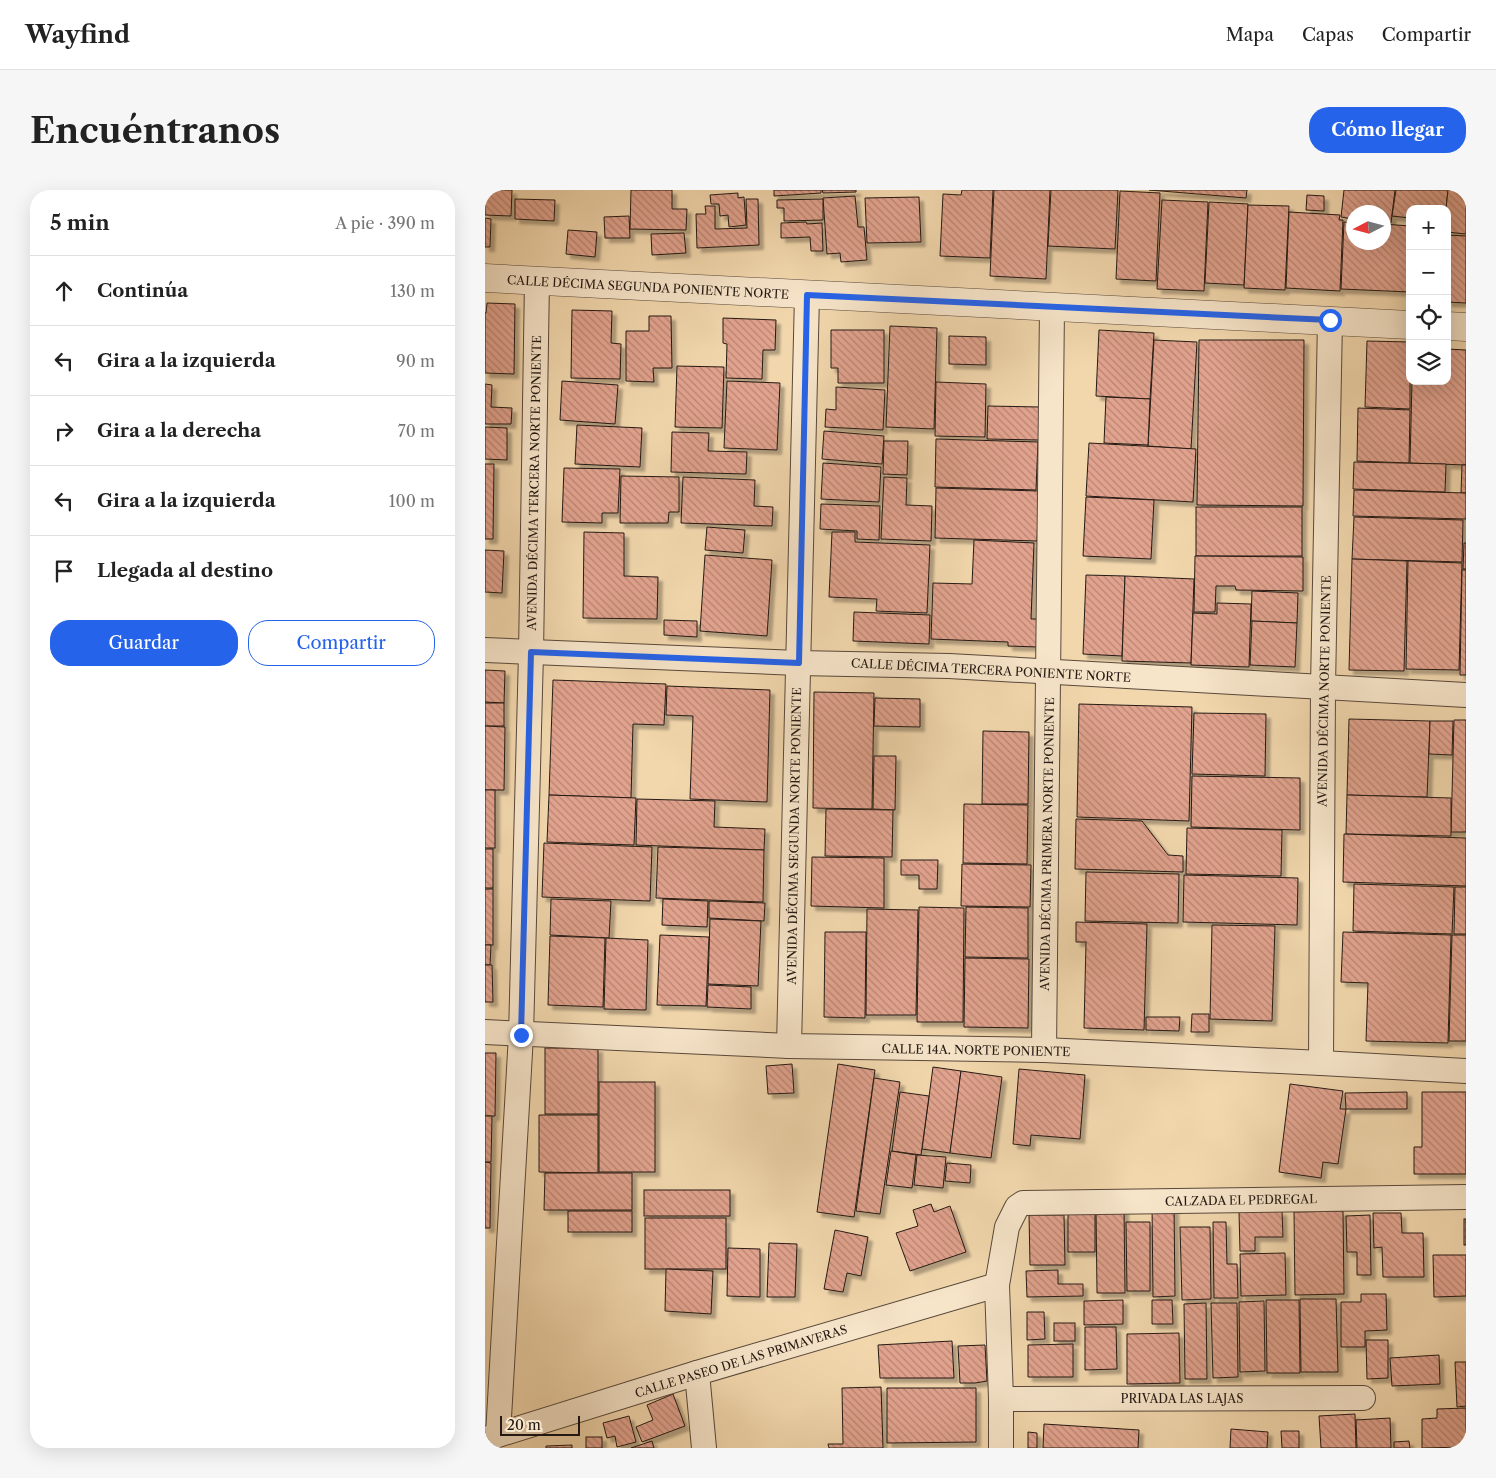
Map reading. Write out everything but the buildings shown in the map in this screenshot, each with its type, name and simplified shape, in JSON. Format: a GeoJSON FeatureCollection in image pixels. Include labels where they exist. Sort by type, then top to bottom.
{"type":"FeatureCollection","features":[{"type":"Feature","properties":{"kind":"street","name":"CALLE DÉCIMA SEGUNDA PONIENTE NORTE"},"geometry":{"type":"LineString","coordinates":[[485,278],[1406,324]]}},
{"type":"Feature","properties":{"kind":"street","name":"AVENIDA DÉCIMA TERCERA NORTE PONIENTE"},"geometry":{"type":"LineString","coordinates":[[491,1437],[521,1035],[531,652],[537,280]]}},
{"type":"Feature","properties":{"kind":"street","name":"AVENIDA DÉCIMA SEGUNDA NORTE PONIENTE"},"geometry":{"type":"LineString","coordinates":[[789,1046],[807,295]]}},
{"type":"Feature","properties":{"kind":"street","name":"AVENIDA DÉCIMA PRIMERA NORTE PONIENTE"},"geometry":{"type":"LineString","coordinates":[[1044,1050],[1052,307]]}},
{"type":"Feature","properties":{"kind":"street","name":"AVENIDA DÉCIMA NORTE PONIENTE"},"geometry":{"type":"LineString","coordinates":[[1321,1062],[1323,687],[1330,320]]}},
{"type":"Feature","properties":{"kind":"street"},"geometry":{"type":"LineString","coordinates":[[1451,326],[1466,328]]}},
{"type":"Feature","properties":{"kind":"street","name":"CALLE DÉCIMA TERCERA PONIENTE NORTE"},"geometry":{"type":"LineString","coordinates":[[485,650],[799,663],[949,666],[1466,695]]}},
{"type":"Feature","properties":{"kind":"street","name":"CALLE 14A. NORTE PONIENTE"},"geometry":{"type":"LineString","coordinates":[[485,1032],[789,1046],[1044,1050],[1321,1062],[1466,1071]]}},
{"type":"Feature","properties":{"kind":"street","name":"CALZADA EL PEDREGAL"},"geometry":{"type":"LineString","coordinates":[[997,1285],[1007,1227],[1017,1207],[1023,1203],[1466,1197]]}},
{"type":"Feature","properties":{"kind":"street"},"geometry":{"type":"LineString","coordinates":[[997,1285],[1001,1448]]}},
{"type":"Feature","properties":{"kind":"street","name":"CALLE PASEO DE LAS PRIMAVERAS"},"geometry":{"type":"LineString","coordinates":[[491,1437],[997,1285]]}},
{"type":"Feature","properties":{"kind":"street"},"geometry":{"type":"LineString","coordinates":[[697,1374],[704,1448]]}},
{"type":"Feature","properties":{"kind":"street","name":"PRIVADA LAS LAJAS"},"geometry":{"type":"LineString","coordinates":[[1001,1399],[1363,1398]]}},
{"type":"Feature","properties":{"kind":"route"},"geometry":{"type":"LineString","coordinates":[[521,1035],[531,652],[799,663],[807,295],[1330,320]]}}]}
